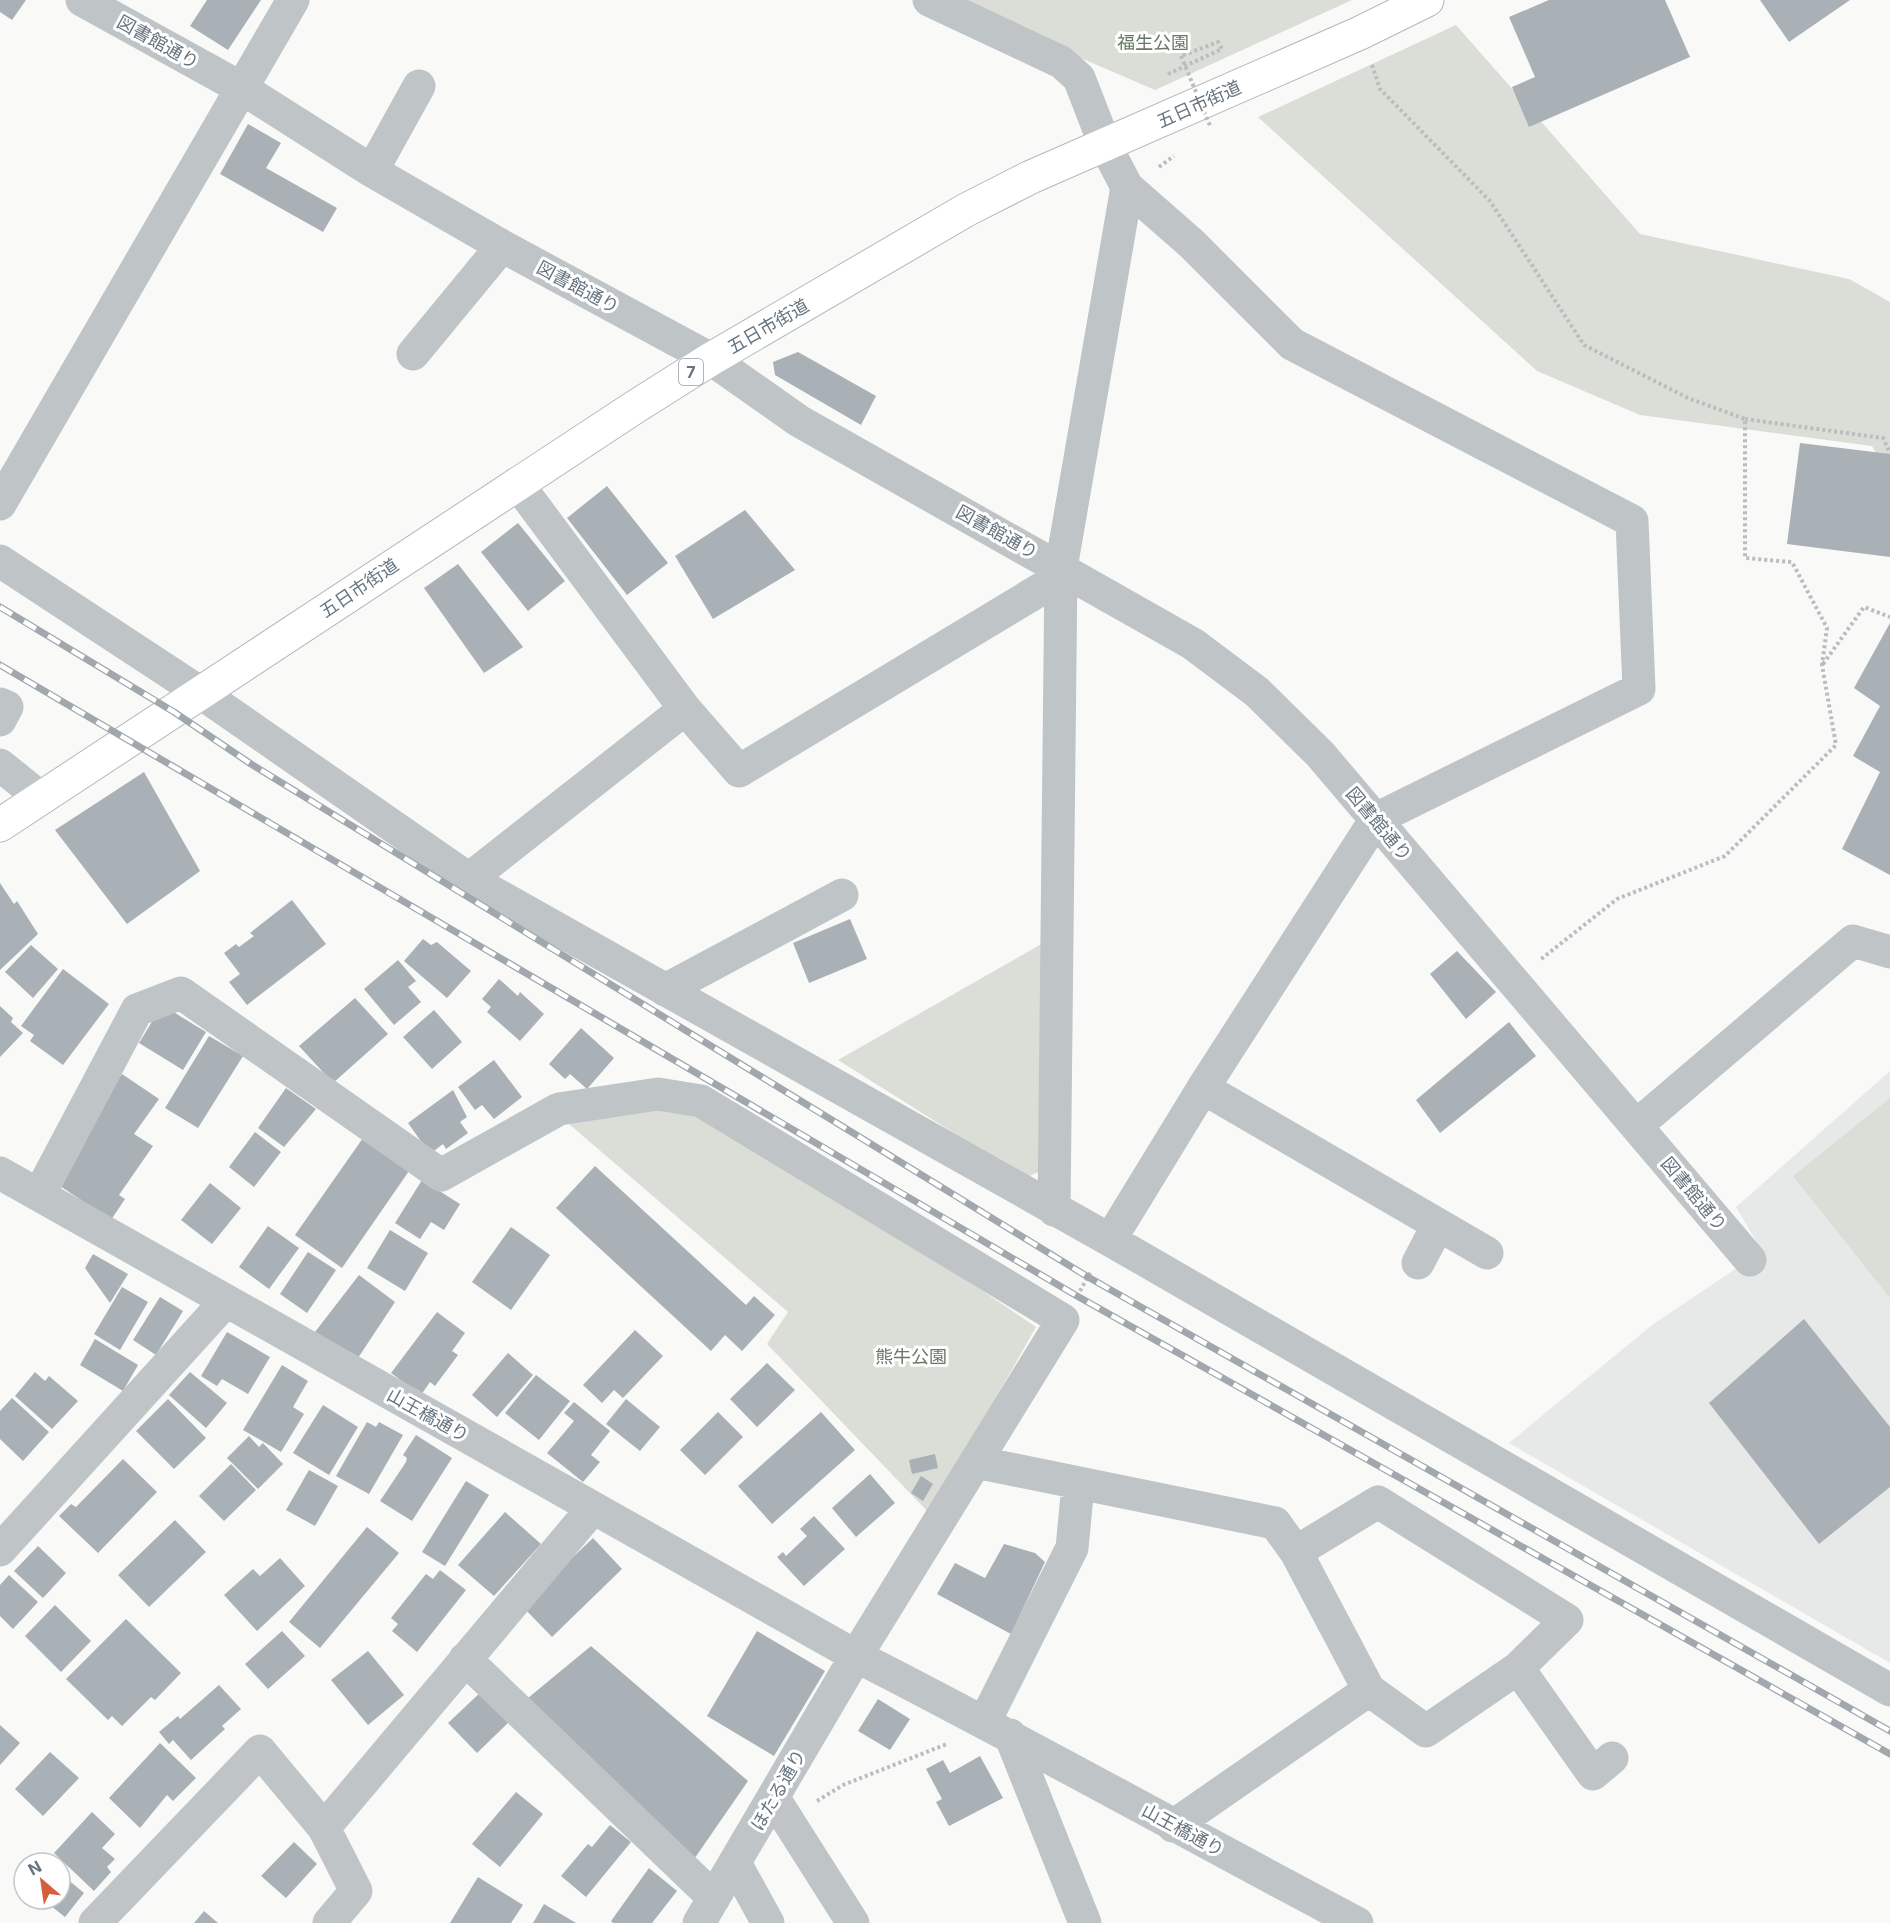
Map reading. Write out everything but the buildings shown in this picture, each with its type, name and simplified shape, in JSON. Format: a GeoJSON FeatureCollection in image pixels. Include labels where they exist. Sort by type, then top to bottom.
{"type":"FeatureCollection","features":[{"type":"Feature","properties":{"kind":"main road","name":"五日市街道"},"geometry":{"type":"LineString","coordinates":[[0,825],[517,483],[711,359],[966,210],[1031,177],[1360,33],[1427,0]]}},
{"type":"Feature","properties":{"kind":"street","name":"図書館通り"},"geometry":{"type":"LineString","coordinates":[[82,0],[243,89],[372,171],[502,246],[711,359],[799,421],[1061,573],[1193,644],[1257,692],[1320,754],[1750,1260]]}},
{"type":"Feature","properties":{"kind":"street"},"geometry":{"type":"LineString","coordinates":[[0,504],[293,0]]}},
{"type":"Feature","properties":{"kind":"street"},"geometry":{"type":"LineString","coordinates":[[929,0],[1061,62],[1079,78],[1105,145],[1127,187],[1192,244],[1292,344],[1632,521],[1639,689],[1376,819],[1203,1088],[1110,1240]]}},
{"type":"Feature","properties":{"kind":"street"},"geometry":{"type":"LineString","coordinates":[[372,171],[419,86]]}},
{"type":"Feature","properties":{"kind":"street"},"geometry":{"type":"LineString","coordinates":[[1054,1210],[1061,573],[1127,187]]}},
{"type":"Feature","properties":{"kind":"street"},"geometry":{"type":"LineString","coordinates":[[413,354],[502,246]]}},
{"type":"Feature","properties":{"kind":"street"},"geometry":{"type":"LineString","coordinates":[[517,483],[686,709],[739,771],[1061,573]]}},
{"type":"Feature","properties":{"kind":"street"},"geometry":{"type":"LineString","coordinates":[[0,561],[201,693],[469,879],[1110,1240],[1890,1690]]}},
{"type":"Feature","properties":{"kind":"street"},"geometry":{"type":"LineString","coordinates":[[0,704],[7,707],[0,720]]}},
{"type":"Feature","properties":{"kind":"street"},"geometry":{"type":"LineString","coordinates":[[469,879],[686,709]]}},
{"type":"Feature","properties":{"kind":"street"},"geometry":{"type":"LineString","coordinates":[[0,765],[41,798]]}},
{"type":"Feature","properties":{"kind":"street"},"geometry":{"type":"LineString","coordinates":[[665,990],[842,895]]}},
{"type":"Feature","properties":{"kind":"street"},"geometry":{"type":"LineString","coordinates":[[1636,1126],[1853,941],[1890,952]]}},
{"type":"Feature","properties":{"kind":"street"},"geometry":{"type":"LineString","coordinates":[[39,1195],[136,1010],[181,993],[441,1175],[559,1109],[658,1094],[700,1101],[1063,1320]]}},
{"type":"Feature","properties":{"kind":"street"},"geometry":{"type":"LineString","coordinates":[[1203,1088],[1487,1253]]}},
{"type":"Feature","properties":{"kind":"street","name":"山王橋通り"},"geometry":{"type":"LineString","coordinates":[[0,1173],[856,1656],[996,1728],[1173,1826],[1357,1923]]}},
{"type":"Feature","properties":{"kind":"street"},"geometry":{"type":"LineString","coordinates":[[1418,1263],[1438,1225]]}},
{"type":"Feature","properties":{"kind":"street"},"geometry":{"type":"LineString","coordinates":[[0,1550],[226,1301]]}},
{"type":"Feature","properties":{"kind":"street","name":"ほたる通り"},"geometry":{"type":"LineString","coordinates":[[707,1910],[735,1863],[781,1808],[856,1656],[1063,1320]]}},
{"type":"Feature","properties":{"kind":"street"},"geometry":{"type":"LineString","coordinates":[[976,1462],[1078,1485],[1275,1523],[1296,1552],[1369,1690],[1426,1731],[1518,1668],[1567,1620],[1378,1502],[1296,1552]]}},
{"type":"Feature","properties":{"kind":"street"},"geometry":{"type":"LineString","coordinates":[[1078,1485],[1072,1548],[996,1728],[1085,1923]]}},
{"type":"Feature","properties":{"kind":"street"},"geometry":{"type":"LineString","coordinates":[[324,1828],[593,1508]]}},
{"type":"Feature","properties":{"kind":"street"},"geometry":{"type":"LineString","coordinates":[[465,1659],[707,1910]]}},
{"type":"Feature","properties":{"kind":"street"},"geometry":{"type":"LineString","coordinates":[[1518,1668],[1593,1774],[1612,1758]]}},
{"type":"Feature","properties":{"kind":"street"},"geometry":{"type":"LineString","coordinates":[[1173,1826],[1369,1690]]}},
{"type":"Feature","properties":{"kind":"street"},"geometry":{"type":"LineString","coordinates":[[95,1923],[260,1751],[324,1828],[356,1891],[329,1923]]}},
{"type":"Feature","properties":{"kind":"street"},"geometry":{"type":"LineString","coordinates":[[781,1808],[854,1923]]}},
{"type":"Feature","properties":{"kind":"street"},"geometry":{"type":"LineString","coordinates":[[735,1863],[768,1923]]}},
{"type":"Feature","properties":{"kind":"path"},"geometry":{"type":"LineString","coordinates":[[1168,74],[1222,49],[1218,42],[1182,56],[1211,128]]}},
{"type":"Feature","properties":{"kind":"path"},"geometry":{"type":"LineString","coordinates":[[1745,418],[1883,438],[1890,453]]}},
{"type":"Feature","properties":{"kind":"path"},"geometry":{"type":"LineString","coordinates":[[1822,665],[1864,607],[1890,617]]}},
{"type":"Feature","properties":{"kind":"path"},"geometry":{"type":"LineString","coordinates":[[1063,1320],[1110,1240]]}},
{"type":"Feature","properties":{"kind":"path"},"geometry":{"type":"LineString","coordinates":[[781,1808],[996,1728]]}},
{"type":"Feature","properties":{"kind":"shaded area"},"geometry":{"type":"Polygon","coordinates":[[[1890,1071],[1890,1663],[1509,1443],[1652,1325],[1762,1251],[1736,1207],[1890,1071]]]}},
{"type":"Feature","properties":{"kind":"green space","name":"福生公園"},"geometry":{"type":"Polygon","coordinates":[[[946,0],[1352,0],[1155,90],[946,0]]]}},
{"type":"Feature","properties":{"kind":"green space"},"geometry":{"type":"Polygon","coordinates":[[[1456,25],[1640,234],[1849,279],[1890,302],[1890,477],[1872,446],[1640,415],[1537,371],[1258,117],[1456,25]]]}},
{"type":"Feature","properties":{"kind":"green space"},"geometry":{"type":"Polygon","coordinates":[[[1045,942],[1043,1170],[1025,1178],[838,1060],[1045,942]]]}},
{"type":"Feature","properties":{"kind":"green space","name":"熊牛公園"},"geometry":{"type":"Polygon","coordinates":[[[648,1087],[701,1101],[1036,1327],[930,1514],[767,1344],[788,1312],[569,1124],[648,1087]]]}},
{"type":"Feature","properties":{"kind":"green space"},"geometry":{"type":"Polygon","coordinates":[[[1890,1098],[1890,1298],[1793,1176],[1890,1098]]]}},
{"type":"Feature","properties":{"kind":"railway"},"geometry":{"type":"LineString","coordinates":[[0,607],[174,712],[251,764],[1088,1277],[1890,1731]]}},
{"type":"Feature","properties":{"kind":"railway"},"geometry":{"type":"LineString","coordinates":[[0,665],[1077,1296],[1890,1754]]}}]}
